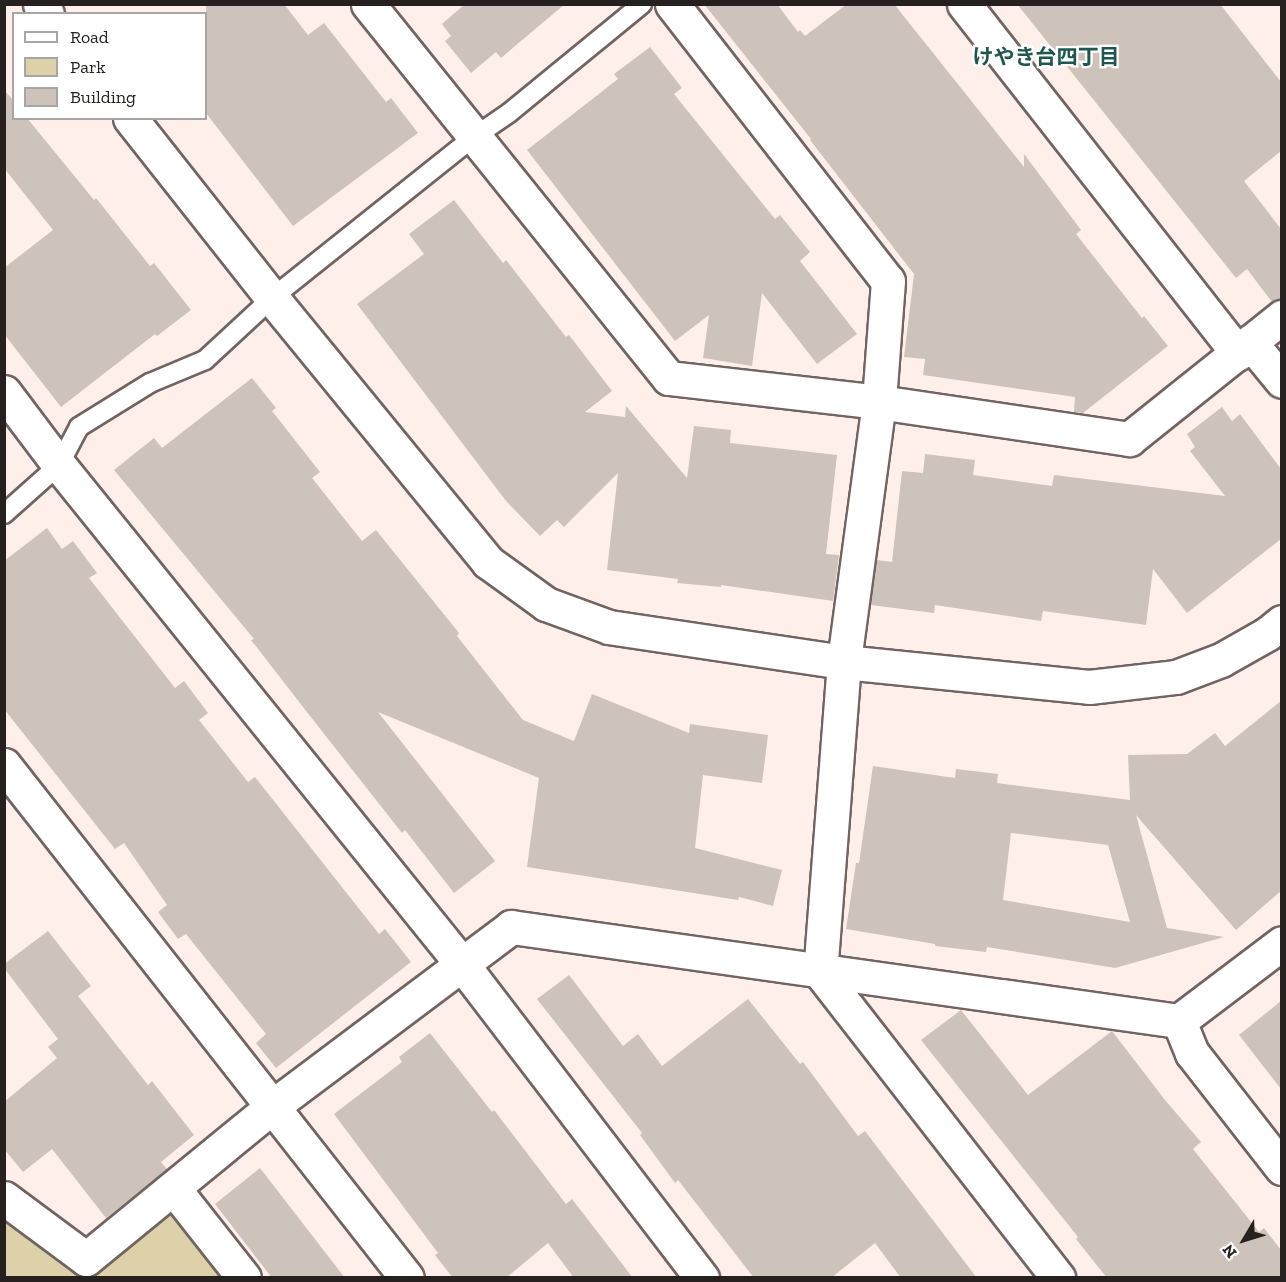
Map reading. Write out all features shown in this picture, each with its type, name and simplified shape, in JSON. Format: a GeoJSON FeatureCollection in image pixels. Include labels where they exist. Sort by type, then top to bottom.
{"type":"FeatureCollection","features":[{"type":"Feature","properties":{"kind":"street"},"geometry":{"type":"LineString","coordinates":[[368,4],[669,378],[879,402],[1129,439],[1281,317]]}},
{"type":"Feature","properties":{"kind":"street"},"geometry":{"type":"LineString","coordinates":[[672,4],[888,281],[879,402],[844,662],[820,972],[1058,1278]]}},
{"type":"Feature","properties":{"kind":"street"},"geometry":{"type":"LineString","coordinates":[[964,4],[1244,348],[1281,381]]}},
{"type":"Feature","properties":{"kind":"street"},"geometry":{"type":"LineString","coordinates":[[132,120],[272,298],[488,562],[546,604],[609,627],[844,662],[1089,687],[1176,677],[1221,660],[1267,634],[1281,622]]}},
{"type":"Feature","properties":{"kind":"street"},"geometry":{"type":"LineString","coordinates":[[4,392],[59,465],[461,963],[702,1278]]}},
{"type":"Feature","properties":{"kind":"street"},"geometry":{"type":"LineString","coordinates":[[10,784],[273,1106],[407,1278]]}},
{"type":"Feature","properties":{"kind":"street"},"geometry":{"type":"LineString","coordinates":[[4,1198],[86,1259],[273,1106],[511,927],[1179,1021],[1281,943]]}},
{"type":"Feature","properties":{"kind":"street"},"geometry":{"type":"LineString","coordinates":[[1179,1021],[1192,1053],[1281,1168]]}},
{"type":"Feature","properties":{"kind":"street"},"geometry":{"type":"LineString","coordinates":[[174,1189],[244,1278]]}},
{"type":"Feature","properties":{"kind":"lane"},"geometry":{"type":"LineString","coordinates":[[4,514],[59,465],[79,427],[150,383],[205,360],[272,298],[474,137],[509,113],[642,4]]}},
{"type":"Feature","properties":{"kind":"green space"},"geometry":{"type":"Polygon","coordinates":[[[179,1203],[235,1277],[88,1277],[179,1203]]]}},
{"type":"Feature","properties":{"kind":"green space"},"geometry":{"type":"Polygon","coordinates":[[[4,1213],[88,1277],[5,1277],[4,1213]]]}},
{"type":"Feature","properties":{"kind":"building"},"geometry":{"type":"Polygon","coordinates":[[[206,4],[284,4],[308,35],[324,23],[386,102],[391,98],[418,133],[293,226],[207,114],[206,4]]]}},
{"type":"Feature","properties":{"kind":"building"},"geometry":{"type":"Polygon","coordinates":[[[465,4],[565,4],[501,58],[496,52],[471,73],[445,41],[451,36],[442,24],[465,4]]]}},
{"type":"Feature","properties":{"kind":"building"},"geometry":{"type":"Polygon","coordinates":[[[704,4],[777,4],[798,32],[800,30],[805,36],[847,4],[894,4],[1024,167],[1024,154],[1081,230],[1076,234],[1142,318],[1144,316],[1168,346],[1083,413],[1074,412],[1075,397],[923,375],[925,359],[904,357],[914,274],[704,4]]]}},
{"type":"Feature","properties":{"kind":"building"},"geometry":{"type":"Polygon","coordinates":[[[1017,4],[1220,4],[1281,82],[1281,151],[1244,181],[1281,229],[1281,299],[1272,302],[1247,269],[1236,278],[1017,4]]]}},
{"type":"Feature","properties":{"kind":"building"},"geometry":{"type":"Polygon","coordinates":[[[650,47],[682,88],[674,94],[775,219],[780,215],[810,252],[800,261],[857,334],[817,364],[762,293],[752,366],[703,358],[709,315],[675,341],[527,150],[618,79],[614,74],[650,47]]]}},
{"type":"Feature","properties":{"kind":"building"},"geometry":{"type":"Polygon","coordinates":[[[4,90],[12,99],[12,120],[29,120],[94,200],[96,198],[150,266],[154,263],[191,310],[157,336],[155,334],[61,407],[4,334],[4,268],[53,230],[4,168],[4,90]]]}},
{"type":"Feature","properties":{"kind":"building"},"geometry":{"type":"Polygon","coordinates":[[[454,200],[503,263],[506,260],[566,337],[569,335],[612,391],[585,412],[625,417],[626,406],[687,478],[694,426],[731,430],[730,443],[837,455],[826,554],[839,555],[833,601],[721,585],[721,587],[677,583],[678,579],[607,570],[618,473],[564,527],[557,520],[540,536],[506,501],[357,304],[424,254],[409,234],[454,200]]]}},
{"type":"Feature","properties":{"kind":"building"},"geometry":{"type":"Polygon","coordinates":[[[252,378],[276,408],[272,411],[320,472],[312,478],[362,541],[376,530],[459,633],[457,636],[523,720],[574,741],[592,694],[689,733],[690,724],[768,735],[762,783],[703,775],[695,848],[782,870],[773,906],[739,897],[738,900],[527,867],[539,778],[378,712],[495,861],[454,893],[405,830],[402,833],[251,640],[254,639],[114,470],[154,438],[162,448],[252,378]]]}},
{"type":"Feature","properties":{"kind":"building"},"geometry":{"type":"Polygon","coordinates":[[[1222,407],[1232,421],[1240,414],[1281,469],[1281,539],[1187,613],[1153,569],[1146,625],[1043,611],[1041,621],[935,605],[934,613],[871,605],[877,560],[892,562],[902,471],[923,473],[925,454],[975,460],[973,475],[1052,486],[1054,475],[1225,496],[1190,451],[1195,447],[1187,434],[1222,407]]]}},
{"type":"Feature","properties":{"kind":"building"},"geometry":{"type":"Polygon","coordinates":[[[47,528],[62,549],[73,541],[97,573],[89,578],[175,688],[184,681],[208,713],[199,720],[248,782],[255,777],[379,934],[385,929],[411,962],[276,1068],[256,1043],[266,1034],[186,934],[178,939],[158,912],[167,905],[124,843],[115,849],[4,709],[4,561],[47,528]]]}},
{"type":"Feature","properties":{"kind":"building"},"geometry":{"type":"Polygon","coordinates":[[[1281,701],[1281,891],[1236,930],[1136,815],[1167,928],[1224,937],[1115,968],[987,947],[986,952],[935,946],[935,944],[846,929],[856,863],[859,863],[873,766],[955,778],[956,769],[998,774],[997,783],[1130,800],[1128,755],[1187,754],[1215,733],[1225,746],[1281,701]],[[1011,833],[1003,900],[1130,922],[1108,845],[1011,833]]]}},
{"type":"Feature","properties":{"kind":"building"},"geometry":{"type":"Polygon","coordinates":[[[48,931],[91,986],[78,996],[148,1085],[152,1081],[194,1135],[161,1162],[167,1169],[106,1218],[52,1149],[23,1172],[4,1149],[4,1102],[57,1058],[48,1047],[58,1039],[4,968],[4,964],[48,931]]]}},
{"type":"Feature","properties":{"kind":"building"},"geometry":{"type":"Polygon","coordinates":[[[569,975],[623,1046],[638,1034],[662,1066],[748,999],[800,1064],[803,1062],[858,1136],[865,1131],[977,1278],[901,1278],[875,1243],[831,1278],[754,1278],[678,1180],[675,1183],[640,1135],[642,1133],[537,999],[569,975]]]}},
{"type":"Feature","properties":{"kind":"building"},"geometry":{"type":"Polygon","coordinates":[[[1281,1001],[1281,1089],[1239,1035],[1281,1001]]]}},
{"type":"Feature","properties":{"kind":"building"},"geometry":{"type":"Polygon","coordinates":[[[961,1010],[1028,1095],[1112,1031],[1165,1100],[1201,1142],[1193,1149],[1259,1232],[1264,1228],[1281,1250],[1281,1278],[1107,1278],[1076,1239],[1078,1237],[921,1040],[961,1010]]]}},
{"type":"Feature","properties":{"kind":"building"},"geometry":{"type":"Polygon","coordinates":[[[430,1033],[492,1112],[494,1110],[566,1204],[572,1199],[633,1278],[574,1278],[548,1243],[506,1278],[453,1278],[435,1255],[438,1253],[334,1114],[402,1062],[399,1057],[430,1033]]]}},
{"type":"Feature","properties":{"kind":"building"},"geometry":{"type":"Polygon","coordinates":[[[260,1168],[345,1278],[272,1278],[215,1204],[260,1168]]]}},
{"type":"Feature","properties":{"kind":"district","name":"けやき台四丁目"},"geometry":{"type":"Point","coordinates":[1046,57]}}]}
